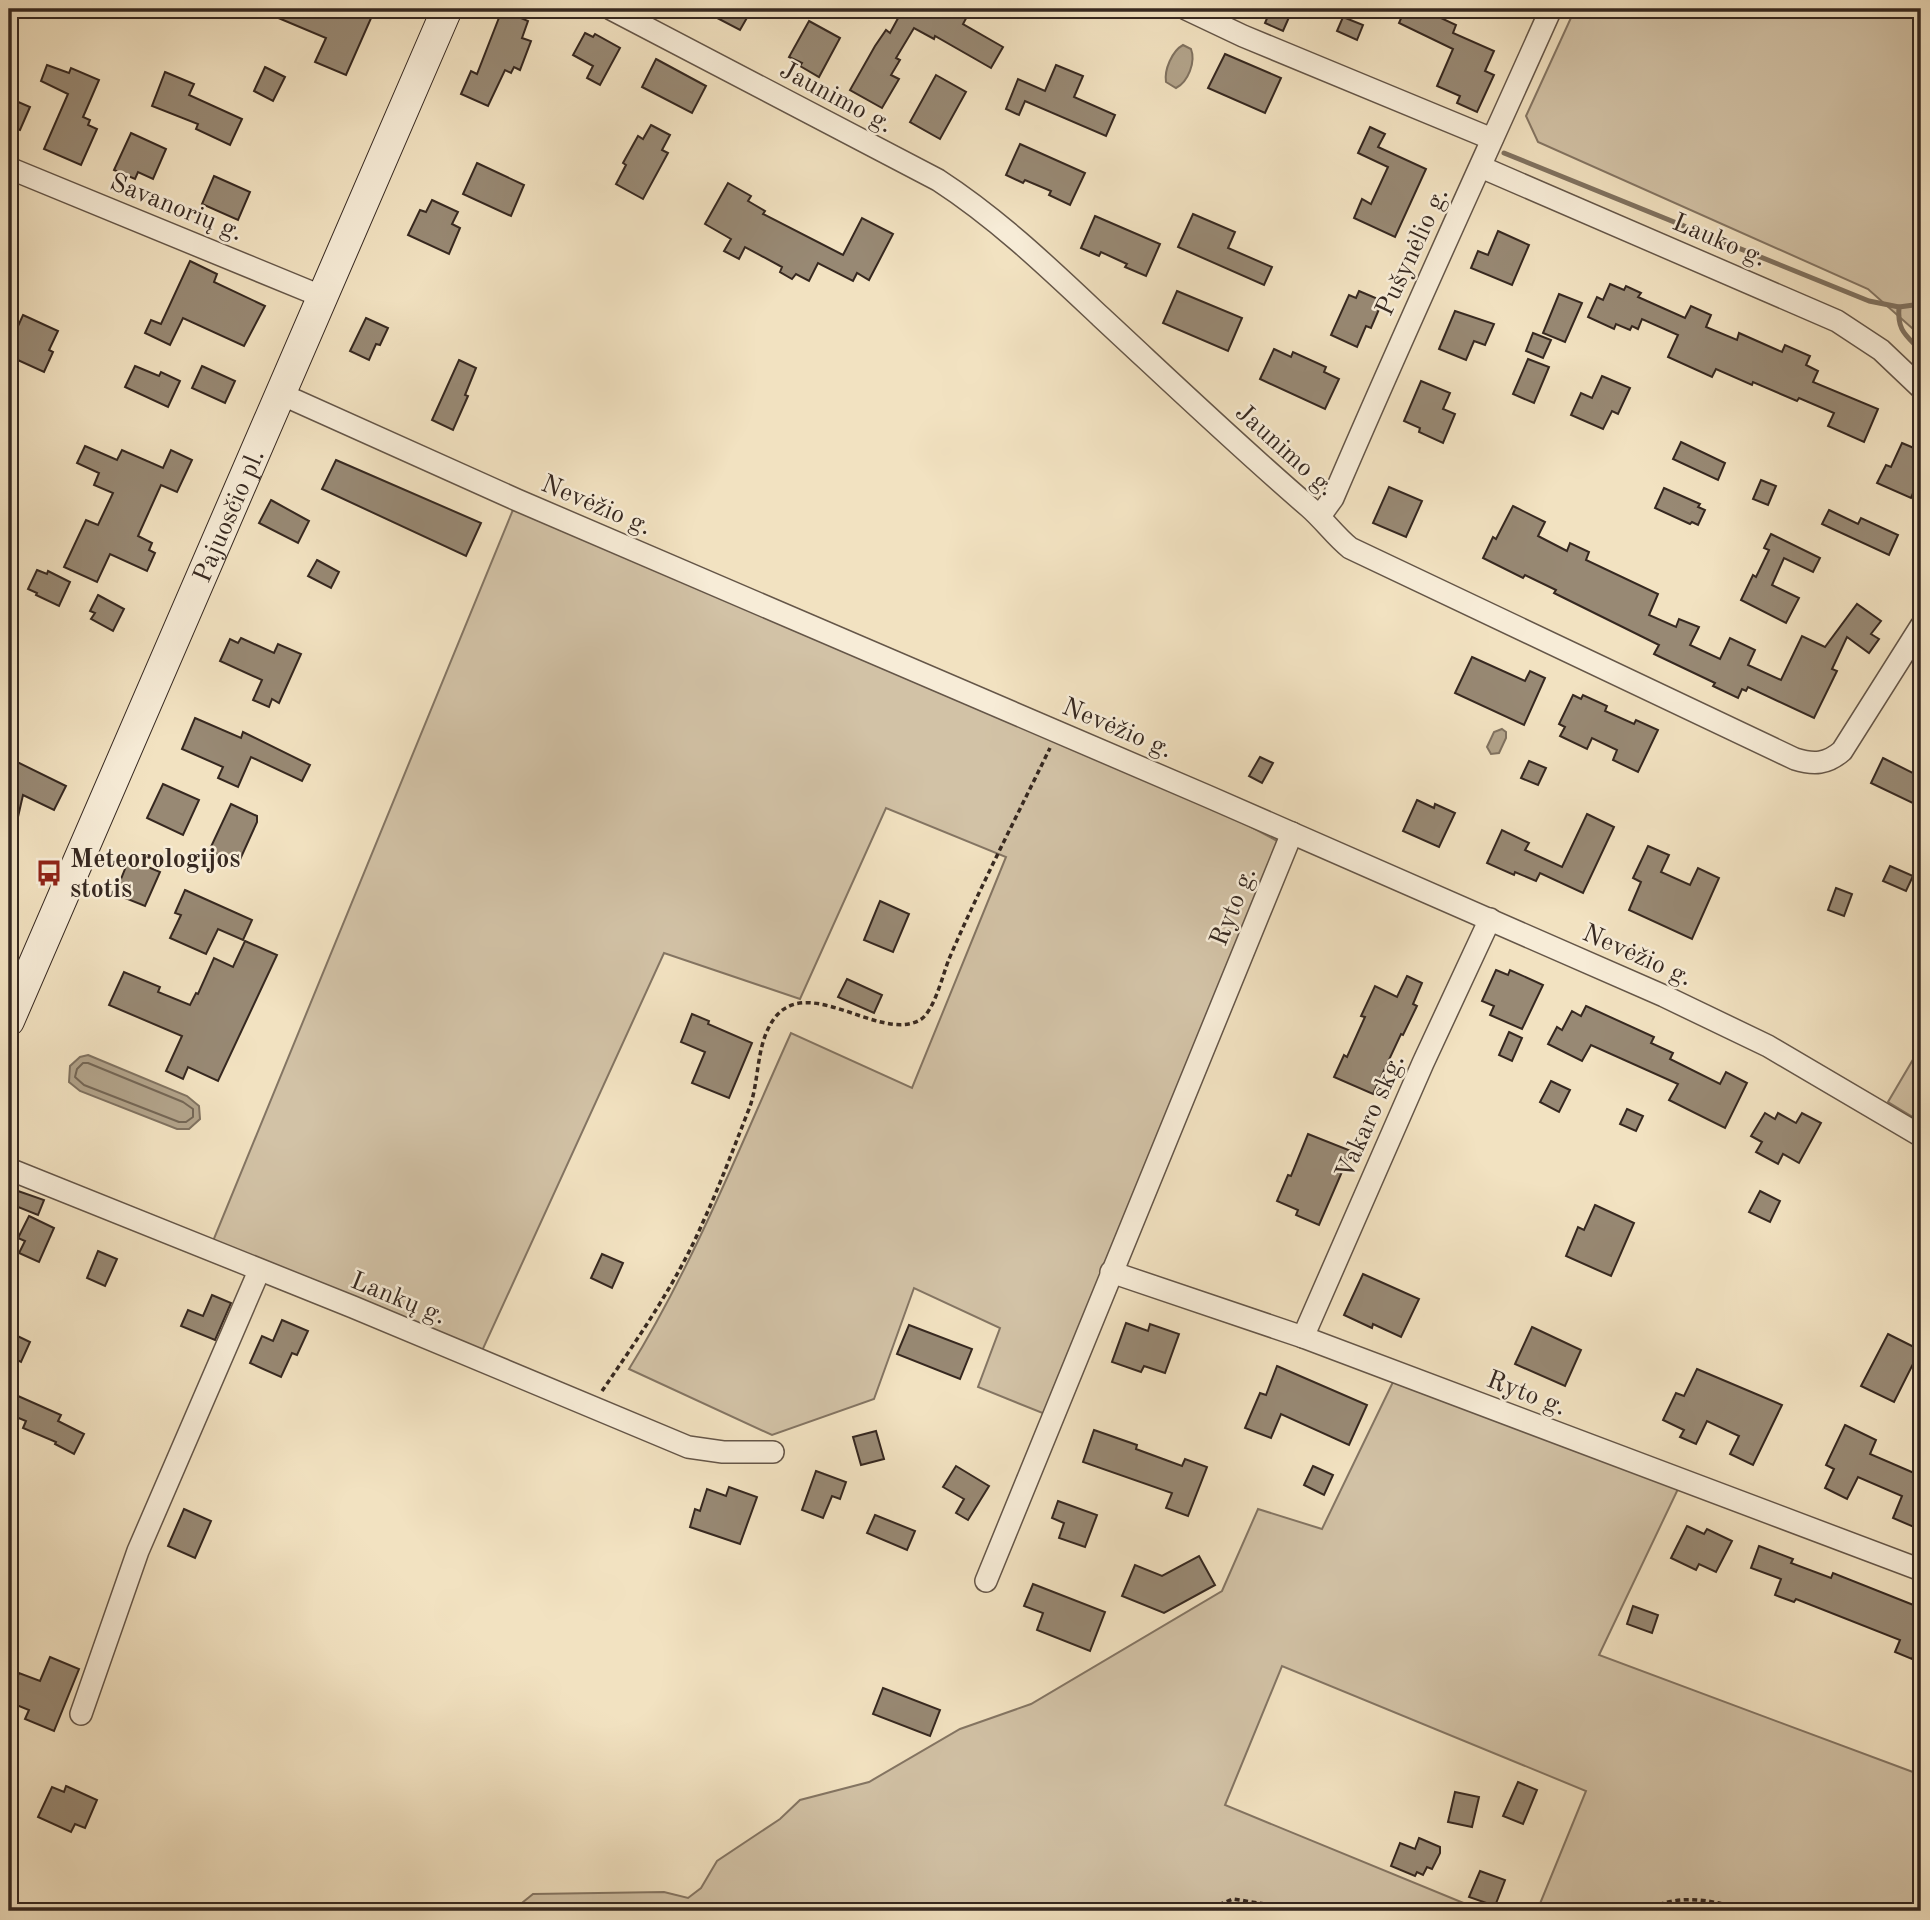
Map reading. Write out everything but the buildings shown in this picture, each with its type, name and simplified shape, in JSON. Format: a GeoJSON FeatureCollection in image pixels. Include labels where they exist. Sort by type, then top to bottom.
{"type":"FeatureCollection","features":[{"type":"Feature","properties":{"kind":"main road","name":"Pajuosčio pl."},"geometry":{"type":"LineString","coordinates":[[9,1021],[447,9]]}},
{"type":"Feature","properties":{"kind":"street","name":"Jaunimo g."},"geometry":{"type":"LineString","coordinates":[[611,9],[938,180],[962,196],[1020,243],[1263,467],[1320,516],[1340,541],[1363,556],[1806,763],[1817,764],[1832,760],[1842,751],[1921,626]]}},
{"type":"Feature","properties":{"kind":"street","name":"Pušynėlio g."},"geometry":{"type":"LineString","coordinates":[[1320,516],[1333,498],[1395,352],[1551,9]]}},
{"type":"Feature","properties":{"kind":"street"},"geometry":{"type":"LineString","coordinates":[[1195,11],[1243,36],[1492,139]]}},
{"type":"Feature","properties":{"kind":"street","name":"Savanorių g."},"geometry":{"type":"LineString","coordinates":[[9,167],[323,297]]}},
{"type":"Feature","properties":{"kind":"street","name":"Lauko g."},"geometry":{"type":"LineString","coordinates":[[1481,167],[1837,321],[1881,350],[1921,388]]}},
{"type":"Feature","properties":{"kind":"street","name":"Nevėžio g."},"geometry":{"type":"LineString","coordinates":[[281,394],[517,500],[1058,731],[1688,1007],[1768,1046],[1921,1136]]}},
{"type":"Feature","properties":{"kind":"street","name":"Ryto g."},"geometry":{"type":"LineString","coordinates":[[986,1581],[1292,833]]}},
{"type":"Feature","properties":{"kind":"street","name":"Vakaro skg."},"geometry":{"type":"LineString","coordinates":[[1303,1337],[1423,1063],[1490,919]]}},
{"type":"Feature","properties":{"kind":"street","name":"Lankų g."},"geometry":{"type":"LineString","coordinates":[[9,1169],[353,1307],[688,1447],[723,1452],[773,1452]]}},
{"type":"Feature","properties":{"kind":"street"},"geometry":{"type":"LineString","coordinates":[[81,1713],[138,1551],[259,1271]]}},
{"type":"Feature","properties":{"kind":"street","name":"Ryto g."},"geometry":{"type":"LineString","coordinates":[[1111,1272],[1303,1337],[1921,1570]]}},
{"type":"Feature","properties":{"kind":"path"},"geometry":{"type":"LineString","coordinates":[[591,1407],[651,1320],[703,1224],[751,1103],[758,1061],[769,1026],[780,1013],[795,1004],[811,1001],[891,1024],[909,1025],[923,1019],[931,1008],[961,932],[1058,731]]}},
{"type":"Feature","properties":{"kind":"path"},"geometry":{"type":"LineString","coordinates":[[1203,1911],[1233,1899],[1309,1911]]}},
{"type":"Feature","properties":{"kind":"path"},"geometry":{"type":"LineString","coordinates":[[1643,1911],[1680,1899],[1722,1904],[1747,1911]]}},
{"type":"Feature","properties":{"kind":"path"},"geometry":{"type":"LineString","coordinates":[[1703,1901],[1711,1911]]}},
{"type":"Feature","properties":{"kind":"shaded area"},"geometry":{"type":"Polygon","coordinates":[[[1575,9],[1921,9],[1921,336],[1868,289],[1538,142],[1526,116],[1575,9]]]}},
{"type":"Feature","properties":{"kind":"shaded area"},"geometry":{"type":"Polygon","coordinates":[[[517,500],[1206,803],[1281,843],[1045,1414],[978,1387],[1000,1328],[914,1288],[874,1399],[772,1435],[629,1369],[675,1288],[791,1033],[912,1088],[1006,857],[886,808],[800,999],[664,953],[476,1364],[213,1241],[517,500]]]}},
{"type":"Feature","properties":{"kind":"shaded area"},"geometry":{"type":"Polygon","coordinates":[[[1921,1046],[1921,1122],[1888,1102],[1921,1046]]]}},
{"type":"Feature","properties":{"kind":"shaded area"},"geometry":{"type":"Polygon","coordinates":[[[1393,1382],[1678,1489],[1599,1655],[1921,1775],[1921,1911],[1537,1911],[1586,1791],[1282,1666],[1225,1805],[1483,1911],[512,1911],[533,1894],[664,1892],[688,1898],[701,1888],[717,1861],[780,1819],[800,1800],[869,1782],[960,1729],[1031,1704],[1222,1591],[1258,1509],[1322,1529],[1393,1382]]]}},
{"type":"Feature","properties":{"kind":"water"},"geometry":{"type":"Polygon","coordinates":[[[1183,45],[1191,49],[1192,65],[1184,81],[1176,88],[1166,82],[1166,72],[1172,56],[1183,45]]]}},
{"type":"Feature","properties":{"kind":"water"},"geometry":{"type":"Polygon","coordinates":[[[1502,729],[1506,732],[1506,738],[1499,753],[1491,754],[1487,747],[1494,732],[1502,729]]]}},
{"type":"Feature","properties":{"kind":"water"},"geometry":{"type":"Polygon","coordinates":[[[88,1055],[187,1096],[199,1106],[200,1119],[189,1129],[177,1129],[80,1091],[69,1082],[70,1066],[80,1057],[88,1055]]]}},
{"type":"Feature","properties":{"kind":"waterway"},"geometry":{"type":"LineString","coordinates":[[1504,153],[1869,301],[1899,307],[1921,304]]}},
{"type":"Feature","properties":{"kind":"waterway"},"geometry":{"type":"LineString","coordinates":[[1899,307],[1901,327],[1921,351]]}},
{"type":"Feature","properties":{"kind":"place","name":"Meteorologijos stotis"},"geometry":{"type":"Point","coordinates":[49,873]}}]}
